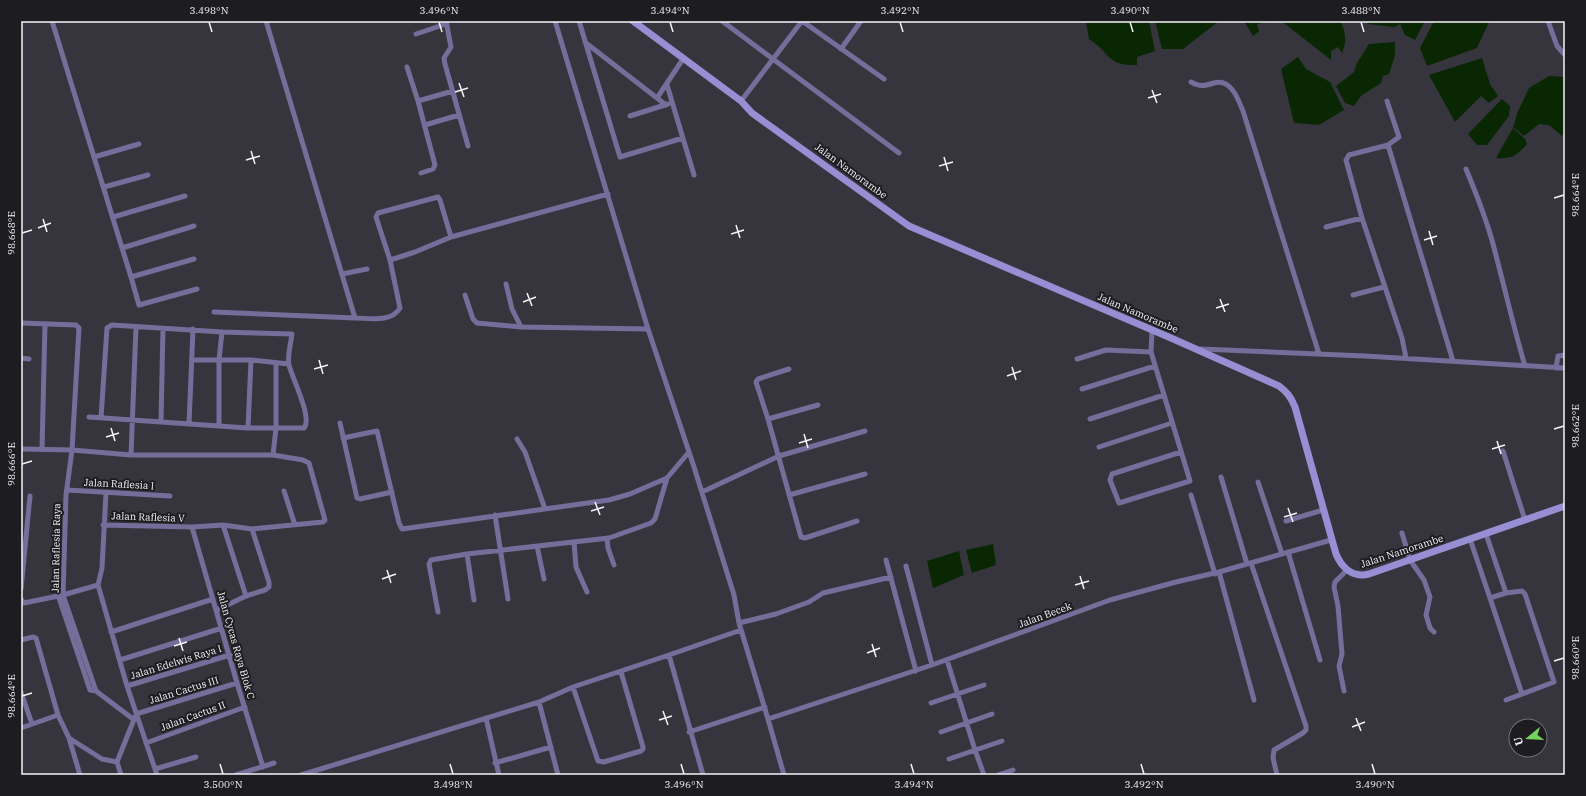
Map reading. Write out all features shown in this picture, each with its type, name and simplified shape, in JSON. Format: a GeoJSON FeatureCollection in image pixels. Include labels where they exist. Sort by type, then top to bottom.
{"type":"FeatureCollection","features":[{"type":"Feature","properties":{"kind":"main road","name":"Jalan Namorambe"},"geometry":{"type":"LineString","coordinates":[[633,21],[741,102],[752,113],[909,226],[1279,386],[1290,396],[1295,407],[1331,540],[1339,562],[1347,570],[1357,575],[1364,575],[1565,506]]}},
{"type":"Feature","properties":{"kind":"street"},"geometry":{"type":"LineString","coordinates":[[52,21],[139,305],[196,289]]}},
{"type":"Feature","properties":{"kind":"street"},"geometry":{"type":"LineString","coordinates":[[266,21],[355,318]]}},
{"type":"Feature","properties":{"kind":"street"},"geometry":{"type":"LineString","coordinates":[[555,21],[648,329],[702,492],[734,595],[739,623],[784,775]]}},
{"type":"Feature","properties":{"kind":"street"},"geometry":{"type":"LineString","coordinates":[[579,21],[620,157],[683,138]]}},
{"type":"Feature","properties":{"kind":"street"},"geometry":{"type":"LineString","coordinates":[[722,21],[899,153]]}},
{"type":"Feature","properties":{"kind":"street"},"geometry":{"type":"LineString","coordinates":[[741,102],[802,21],[884,79]]}},
{"type":"Feature","properties":{"kind":"street"},"geometry":{"type":"LineString","coordinates":[[841,49],[861,21]]}},
{"type":"Feature","properties":{"kind":"street"},"geometry":{"type":"LineString","coordinates":[[1548,21],[1557,46],[1565,56]]}},
{"type":"Feature","properties":{"kind":"street"},"geometry":{"type":"LineString","coordinates":[[416,34],[446,23],[451,47],[444,58],[468,146]]}},
{"type":"Feature","properties":{"kind":"street"},"geometry":{"type":"LineString","coordinates":[[586,43],[657,98],[669,104]]}},
{"type":"Feature","properties":{"kind":"street"},"geometry":{"type":"LineString","coordinates":[[657,98],[667,85],[682,59]]}},
{"type":"Feature","properties":{"kind":"street"},"geometry":{"type":"LineString","coordinates":[[407,67],[425,125],[435,165],[433,169],[421,173]]}},
{"type":"Feature","properties":{"kind":"street"},"geometry":{"type":"LineString","coordinates":[[1191,82],[1198,86],[1216,82],[1223,83],[1233,90],[1236,95],[1243,111],[1318,354]]}},
{"type":"Feature","properties":{"kind":"street"},"geometry":{"type":"LineString","coordinates":[[667,85],[669,104],[683,138],[694,175]]}},
{"type":"Feature","properties":{"kind":"street"},"geometry":{"type":"LineString","coordinates":[[418,101],[453,91]]}},
{"type":"Feature","properties":{"kind":"street"},"geometry":{"type":"LineString","coordinates":[[1387,101],[1399,137],[1388,145],[1349,155],[1346,158],[1362,218],[1402,338],[1406,358]]}},
{"type":"Feature","properties":{"kind":"street"},"geometry":{"type":"LineString","coordinates":[[630,116],[669,104]]}},
{"type":"Feature","properties":{"kind":"street"},"geometry":{"type":"LineString","coordinates":[[425,125],[459,116]]}},
{"type":"Feature","properties":{"kind":"street"},"geometry":{"type":"LineString","coordinates":[[94,157],[139,144]]}},
{"type":"Feature","properties":{"kind":"street"},"geometry":{"type":"LineString","coordinates":[[1388,145],[1453,361]]}},
{"type":"Feature","properties":{"kind":"street"},"geometry":{"type":"LineString","coordinates":[[1466,169],[1481,206],[1493,243],[1510,316],[1524,366]]}},
{"type":"Feature","properties":{"kind":"street"},"geometry":{"type":"LineString","coordinates":[[104,187],[148,175]]}},
{"type":"Feature","properties":{"kind":"street"},"geometry":{"type":"LineString","coordinates":[[390,260],[415,252],[451,237],[608,194]]}},
{"type":"Feature","properties":{"kind":"street"},"geometry":{"type":"LineString","coordinates":[[113,217],[185,196]]}},
{"type":"Feature","properties":{"kind":"street"},"geometry":{"type":"LineString","coordinates":[[214,312],[355,318],[390,317],[398,311],[400,304],[390,260],[376,214],[438,197],[451,237]]}},
{"type":"Feature","properties":{"kind":"street"},"geometry":{"type":"LineString","coordinates":[[1326,227],[1362,218]]}},
{"type":"Feature","properties":{"kind":"street"},"geometry":{"type":"LineString","coordinates":[[122,248],[194,226]]}},
{"type":"Feature","properties":{"kind":"street"},"geometry":{"type":"LineString","coordinates":[[131,277],[194,259]]}},
{"type":"Feature","properties":{"kind":"street"},"geometry":{"type":"LineString","coordinates":[[342,274],[367,269]]}},
{"type":"Feature","properties":{"kind":"street"},"geometry":{"type":"LineString","coordinates":[[506,284],[512,309],[521,327]]}},
{"type":"Feature","properties":{"kind":"street"},"geometry":{"type":"LineString","coordinates":[[1353,295],[1384,287]]}},
{"type":"Feature","properties":{"kind":"street"},"geometry":{"type":"LineString","coordinates":[[465,294],[475,322],[521,327],[648,329]]}},
{"type":"Feature","properties":{"kind":"street"},"geometry":{"type":"LineString","coordinates":[[21,323],[45,324],[42,450]]}},
{"type":"Feature","properties":{"kind":"street","name":"Jalan Raflesia Raya"},"geometry":{"type":"LineString","coordinates":[[45,324],[76,325],[79,328],[72,450],[67,490],[60,595],[96,691],[133,719]]}},
{"type":"Feature","properties":{"kind":"street"},"geometry":{"type":"LineString","coordinates":[[89,417],[101,418],[248,428],[304,428],[306,425],[304,408],[289,364],[292,334],[222,332],[112,325],[107,328],[101,418]]}},
{"type":"Feature","properties":{"kind":"street"},"geometry":{"type":"LineString","coordinates":[[131,456],[134,420],[136,327]]}},
{"type":"Feature","properties":{"kind":"street"},"geometry":{"type":"LineString","coordinates":[[161,422],[163,328]]}},
{"type":"Feature","properties":{"kind":"street"},"geometry":{"type":"LineString","coordinates":[[189,424],[193,329]]}},
{"type":"Feature","properties":{"kind":"street"},"geometry":{"type":"LineString","coordinates":[[1152,330],[1151,352],[1190,481],[1119,503],[1110,480],[1112,474],[1181,452]]}},
{"type":"Feature","properties":{"kind":"street"},"geometry":{"type":"LineString","coordinates":[[219,426],[219,360],[222,332]]}},
{"type":"Feature","properties":{"kind":"street"},"geometry":{"type":"LineString","coordinates":[[1194,349],[1406,358],[1565,368]]}},
{"type":"Feature","properties":{"kind":"street"},"geometry":{"type":"LineString","coordinates":[[1077,359],[1106,350],[1151,352]]}},
{"type":"Feature","properties":{"kind":"street"},"geometry":{"type":"LineString","coordinates":[[1556,368],[1558,356],[1565,355]]}},
{"type":"Feature","properties":{"kind":"street"},"geometry":{"type":"LineString","coordinates":[[21,358],[29,358]]}},
{"type":"Feature","properties":{"kind":"street"},"geometry":{"type":"LineString","coordinates":[[192,360],[251,360],[289,364]]}},
{"type":"Feature","properties":{"kind":"street"},"geometry":{"type":"LineString","coordinates":[[248,428],[251,360]]}},
{"type":"Feature","properties":{"kind":"street"},"geometry":{"type":"LineString","coordinates":[[21,449],[72,450],[131,456],[273,455],[276,428],[276,363]]}},
{"type":"Feature","properties":{"kind":"street"},"geometry":{"type":"LineString","coordinates":[[1082,389],[1155,366]]}},
{"type":"Feature","properties":{"kind":"street"},"geometry":{"type":"LineString","coordinates":[[789,369],[756,381],[779,456],[800,535],[803,538],[857,521]]}},
{"type":"Feature","properties":{"kind":"street"},"geometry":{"type":"LineString","coordinates":[[1090,419],[1164,396]]}},
{"type":"Feature","properties":{"kind":"street"},"geometry":{"type":"LineString","coordinates":[[768,419],[818,405]]}},
{"type":"Feature","properties":{"kind":"street"},"geometry":{"type":"LineString","coordinates":[[340,423],[356,498],[360,499],[392,492]]}},
{"type":"Feature","properties":{"kind":"street"},"geometry":{"type":"LineString","coordinates":[[1099,447],[1172,423]]}},
{"type":"Feature","properties":{"kind":"street"},"geometry":{"type":"LineString","coordinates":[[343,438],[377,431],[399,523],[402,529],[609,500],[630,494],[667,478]]}},
{"type":"Feature","properties":{"kind":"street"},"geometry":{"type":"LineString","coordinates":[[702,492],[779,456],[865,431]]}},
{"type":"Feature","properties":{"kind":"street"},"geometry":{"type":"LineString","coordinates":[[517,440],[525,452],[545,509]]}},
{"type":"Feature","properties":{"kind":"street"},"geometry":{"type":"LineString","coordinates":[[1503,451],[1525,520]]}},
{"type":"Feature","properties":{"kind":"street"},"geometry":{"type":"LineString","coordinates":[[438,612],[429,562],[433,559],[607,538],[653,521],[667,478],[689,452]]}},
{"type":"Feature","properties":{"kind":"street","name":"Jalan Raflesia V"},"geometry":{"type":"LineString","coordinates":[[103,524],[192,527],[224,525],[252,529],[323,522],[325,520],[308,463],[303,460],[273,455]]}},
{"type":"Feature","properties":{"kind":"street"},"geometry":{"type":"LineString","coordinates":[[789,495],[865,474]]}},
{"type":"Feature","properties":{"kind":"street"},"geometry":{"type":"LineString","coordinates":[[1221,477],[1249,564],[1306,726],[1306,730],[1303,733],[1274,750],[1273,758],[1277,775]]}},
{"type":"Feature","properties":{"kind":"street"},"geometry":{"type":"LineString","coordinates":[[1258,482],[1282,554]]}},
{"type":"Feature","properties":{"kind":"street","name":"Jalan Raflesia I"},"geometry":{"type":"LineString","coordinates":[[67,490],[170,496]]}},
{"type":"Feature","properties":{"kind":"street"},"geometry":{"type":"LineString","coordinates":[[284,491],[295,525]]}},
{"type":"Feature","properties":{"kind":"street"},"geometry":{"type":"LineString","coordinates":[[106,493],[103,524],[102,568],[98,585],[127,686],[156,775]]}},
{"type":"Feature","properties":{"kind":"street"},"geometry":{"type":"LineString","coordinates":[[1191,495],[1217,573],[1254,700]]}},
{"type":"Feature","properties":{"kind":"street"},"geometry":{"type":"LineString","coordinates":[[21,589],[30,496]]}},
{"type":"Feature","properties":{"kind":"street"},"geometry":{"type":"LineString","coordinates":[[1286,521],[1323,510]]}},
{"type":"Feature","properties":{"kind":"street"},"geometry":{"type":"LineString","coordinates":[[495,515],[508,599]]}},
{"type":"Feature","properties":{"kind":"street"},"geometry":{"type":"LineString","coordinates":[[224,525],[246,596]]}},
{"type":"Feature","properties":{"kind":"street","name":"Jalan Cycas Raya Blok C"},"geometry":{"type":"LineString","coordinates":[[192,527],[263,767]]}},
{"type":"Feature","properties":{"kind":"street"},"geometry":{"type":"LineString","coordinates":[[216,610],[246,596],[266,590],[270,584],[252,529]]}},
{"type":"Feature","properties":{"kind":"street"},"geometry":{"type":"LineString","coordinates":[[1402,533],[1410,560],[1426,584],[1430,597],[1427,610],[1427,621],[1430,628],[1434,632]]}},
{"type":"Feature","properties":{"kind":"street"},"geometry":{"type":"LineString","coordinates":[[1486,534],[1506,593]]}},
{"type":"Feature","properties":{"kind":"street"},"geometry":{"type":"LineString","coordinates":[[607,538],[608,548],[614,565]]}},
{"type":"Feature","properties":{"kind":"street"},"geometry":{"type":"LineString","coordinates":[[1470,539],[1522,694]]}},
{"type":"Feature","properties":{"kind":"street","name":"Jalan Becek"},"geometry":{"type":"LineString","coordinates":[[768,719],[916,671],[1110,600],[1176,582],[1217,573],[1331,540]]}},
{"type":"Feature","properties":{"kind":"street"},"geometry":{"type":"LineString","coordinates":[[574,542],[576,567],[587,592]]}},
{"type":"Feature","properties":{"kind":"street"},"geometry":{"type":"LineString","coordinates":[[537,546],[544,579]]}},
{"type":"Feature","properties":{"kind":"street"},"geometry":{"type":"LineString","coordinates":[[1288,552],[1320,660]]}},
{"type":"Feature","properties":{"kind":"street"},"geometry":{"type":"LineString","coordinates":[[467,554],[474,600]]}},
{"type":"Feature","properties":{"kind":"street"},"geometry":{"type":"LineString","coordinates":[[886,560],[916,671]]}},
{"type":"Feature","properties":{"kind":"street"},"geometry":{"type":"LineString","coordinates":[[906,566],[932,665]]}},
{"type":"Feature","properties":{"kind":"street"},"geometry":{"type":"LineString","coordinates":[[1344,690],[1339,666],[1342,654],[1338,606],[1334,587],[1335,582],[1347,570]]}},
{"type":"Feature","properties":{"kind":"street"},"geometry":{"type":"LineString","coordinates":[[739,623],[776,614],[809,602],[823,593],[891,577]]}},
{"type":"Feature","properties":{"kind":"street"},"geometry":{"type":"LineString","coordinates":[[21,599],[24,603],[98,585]]}},
{"type":"Feature","properties":{"kind":"street"},"geometry":{"type":"LineString","coordinates":[[1490,598],[1506,593],[1524,591],[1554,680],[1553,684],[1506,700]]}},
{"type":"Feature","properties":{"kind":"street"},"geometry":{"type":"LineString","coordinates":[[111,632],[213,600]]}},
{"type":"Feature","properties":{"kind":"street"},"geometry":{"type":"LineString","coordinates":[[120,660],[222,628]]}},
{"type":"Feature","properties":{"kind":"street"},"geometry":{"type":"LineString","coordinates":[[301,775],[539,702],[573,687],[669,656],[741,630]]}},
{"type":"Feature","properties":{"kind":"street"},"geometry":{"type":"LineString","coordinates":[[21,640],[33,637],[36,638],[58,715],[69,738],[80,775]]}},
{"type":"Feature","properties":{"kind":"street","name":"Jalan Edelwis Raya I"},"geometry":{"type":"LineString","coordinates":[[127,686],[230,655]]}},
{"type":"Feature","properties":{"kind":"street"},"geometry":{"type":"LineString","coordinates":[[669,656],[689,732],[703,775]]}},
{"type":"Feature","properties":{"kind":"street"},"geometry":{"type":"LineString","coordinates":[[947,660],[966,723],[984,775]]}},
{"type":"Feature","properties":{"kind":"street"},"geometry":{"type":"LineString","coordinates":[[573,687],[598,762],[604,762],[641,751],[643,747],[621,672]]}},
{"type":"Feature","properties":{"kind":"street","name":"Jalan Cactus III"},"geometry":{"type":"LineString","coordinates":[[136,714],[237,683]]}},
{"type":"Feature","properties":{"kind":"street"},"geometry":{"type":"LineString","coordinates":[[931,703],[984,685]]}},
{"type":"Feature","properties":{"kind":"street"},"geometry":{"type":"LineString","coordinates":[[21,692],[32,724]]}},
{"type":"Feature","properties":{"kind":"street"},"geometry":{"type":"LineString","coordinates":[[539,702],[558,775]]}},
{"type":"Feature","properties":{"kind":"street","name":"Jalan Cactus II"},"geometry":{"type":"LineString","coordinates":[[146,743],[245,707]]}},
{"type":"Feature","properties":{"kind":"street"},"geometry":{"type":"LineString","coordinates":[[689,732],[765,708]]}},
{"type":"Feature","properties":{"kind":"street"},"geometry":{"type":"LineString","coordinates":[[121,775],[117,762],[136,714]]}},
{"type":"Feature","properties":{"kind":"street"},"geometry":{"type":"LineString","coordinates":[[941,732],[992,714]]}},
{"type":"Feature","properties":{"kind":"street"},"geometry":{"type":"LineString","coordinates":[[21,728],[58,715]]}},
{"type":"Feature","properties":{"kind":"street"},"geometry":{"type":"LineString","coordinates":[[486,718],[495,763],[499,775]]}},
{"type":"Feature","properties":{"kind":"street"},"geometry":{"type":"LineString","coordinates":[[69,738],[102,759],[117,762]]}},
{"type":"Feature","properties":{"kind":"street"},"geometry":{"type":"LineString","coordinates":[[949,759],[1002,741]]}},
{"type":"Feature","properties":{"kind":"street"},"geometry":{"type":"LineString","coordinates":[[495,763],[550,747]]}},
{"type":"Feature","properties":{"kind":"street"},"geometry":{"type":"LineString","coordinates":[[155,769],[196,757]]}},
{"type":"Feature","properties":{"kind":"street"},"geometry":{"type":"LineString","coordinates":[[236,775],[274,764]]}},
{"type":"Feature","properties":{"kind":"street"},"geometry":{"type":"LineString","coordinates":[[998,775],[1013,770]]}},
{"type":"Feature","properties":{"kind":"shaded area"},"geometry":{"type":"Polygon","coordinates":[[[1086,21],[1149,21],[1155,51],[1137,57],[1137,65],[1127,65],[1114,61],[1089,39],[1086,21]]]}},
{"type":"Feature","properties":{"kind":"shaded area"},"geometry":{"type":"Polygon","coordinates":[[[1155,21],[1219,21],[1183,49],[1162,49],[1155,21]]]}},
{"type":"Feature","properties":{"kind":"shaded area"},"geometry":{"type":"Polygon","coordinates":[[[1244,21],[1270,21],[1257,24],[1259,31],[1253,36],[1244,21]]]}},
{"type":"Feature","properties":{"kind":"shaded area"},"geometry":{"type":"Polygon","coordinates":[[[1285,21],[1340,21],[1344,29],[1345,37],[1345,44],[1342,53],[1338,47],[1331,51],[1331,60],[1284,23],[1285,21]]]}},
{"type":"Feature","properties":{"kind":"shaded area"},"geometry":{"type":"Polygon","coordinates":[[[1370,21],[1425,21],[1415,40],[1405,35],[1400,24],[1395,27],[1368,24],[1370,21]]]}},
{"type":"Feature","properties":{"kind":"shaded area"},"geometry":{"type":"Polygon","coordinates":[[[1434,21],[1489,22],[1477,48],[1427,66],[1420,48],[1434,21]]]}},
{"type":"Feature","properties":{"kind":"shaded area"},"geometry":{"type":"Polygon","coordinates":[[[1395,42],[1395,55],[1389,74],[1383,76],[1381,83],[1361,96],[1354,106],[1345,103],[1336,86],[1354,72],[1357,63],[1369,44],[1395,42]]]}},
{"type":"Feature","properties":{"kind":"shaded area"},"geometry":{"type":"Polygon","coordinates":[[[1298,57],[1306,69],[1330,82],[1344,110],[1319,125],[1294,123],[1281,69],[1298,57]]]}},
{"type":"Feature","properties":{"kind":"shaded area"},"geometry":{"type":"Polygon","coordinates":[[[1482,58],[1490,84],[1498,96],[1489,103],[1481,96],[1455,122],[1429,75],[1482,58]]]}},
{"type":"Feature","properties":{"kind":"shaded area"},"geometry":{"type":"Polygon","coordinates":[[[1549,76],[1565,77],[1565,131],[1562,136],[1549,125],[1539,124],[1524,136],[1513,127],[1518,111],[1529,88],[1549,76]]]}},
{"type":"Feature","properties":{"kind":"shaded area"},"geometry":{"type":"Polygon","coordinates":[[[1502,99],[1510,106],[1509,116],[1487,145],[1477,145],[1468,134],[1502,99]]]}},
{"type":"Feature","properties":{"kind":"shaded area"},"geometry":{"type":"Polygon","coordinates":[[[1513,128],[1525,139],[1527,144],[1513,156],[1496,158],[1513,128]]]}},
{"type":"Feature","properties":{"kind":"shaded area"},"geometry":{"type":"Polygon","coordinates":[[[993,544],[996,565],[972,573],[966,550],[993,544]]]}},
{"type":"Feature","properties":{"kind":"shaded area"},"geometry":{"type":"Polygon","coordinates":[[[959,551],[964,575],[933,588],[927,561],[959,551]]]}}]}
